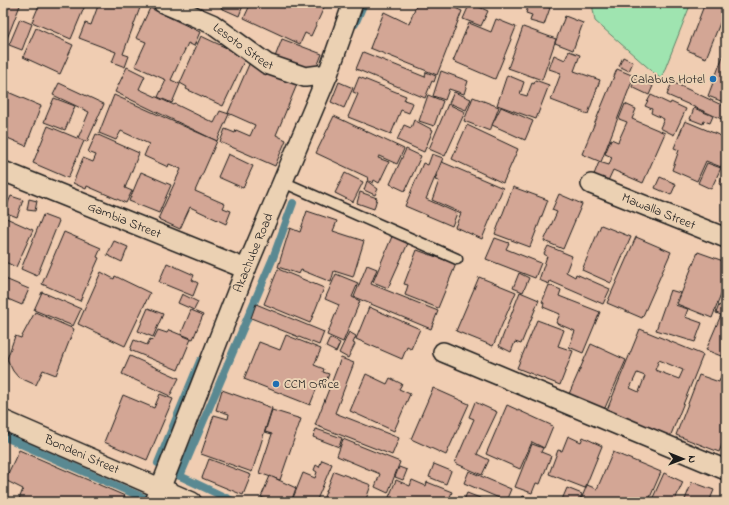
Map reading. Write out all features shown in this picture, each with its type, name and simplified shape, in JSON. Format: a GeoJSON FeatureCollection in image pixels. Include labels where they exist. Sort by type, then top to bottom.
{"type":"FeatureCollection","features":[{"type":"Feature","properties":{"kind":"street","name":"Lesoto Street"},"geometry":{"type":"LineString","coordinates":[[163,3],[212,24],[267,64],[305,77],[328,74]]}},
{"type":"Feature","properties":{"kind":"street","name":"Akachube Road"},"geometry":{"type":"LineString","coordinates":[[158,495],[246,269],[328,74],[353,3]]}},
{"type":"Feature","properties":{"kind":"street","name":"Gambia Street"},"geometry":{"type":"LineString","coordinates":[[3,171],[246,269]]}},
{"type":"Feature","properties":{"kind":"street","name":"Mawalla Street"},"geometry":{"type":"LineString","coordinates":[[591,184],[726,238]]}},
{"type":"Feature","properties":{"kind":"street"},"geometry":{"type":"LineString","coordinates":[[443,352],[726,470]]}},
{"type":"Feature","properties":{"kind":"street","name":"Bondeni Street"},"geometry":{"type":"LineString","coordinates":[[3,420],[158,495],[192,502]]}},
{"type":"Feature","properties":{"kind":"lane"},"geometry":{"type":"LineString","coordinates":[[283,182],[456,259]]}},
{"type":"Feature","properties":{"kind":"green space"},"geometry":{"type":"Polygon","coordinates":[[[592,3],[691,3],[661,79],[595,21],[592,3]]]}},
{"type":"Feature","properties":{"kind":"building"},"geometry":{"type":"Polygon","coordinates":[[[3,3],[21,3],[4,46],[3,46],[3,3]]]}},
{"type":"Feature","properties":{"kind":"building"},"geometry":{"type":"Polygon","coordinates":[[[40,3],[86,3],[71,39],[32,22],[40,3]]]}},
{"type":"Feature","properties":{"kind":"building"},"geometry":{"type":"Polygon","coordinates":[[[99,3],[135,3],[141,5],[123,54],[129,56],[125,67],[112,62],[116,52],[79,38],[85,23],[91,25],[99,3]]]}},
{"type":"Feature","properties":{"kind":"building"},"geometry":{"type":"Polygon","coordinates":[[[223,3],[244,3],[239,16],[221,8],[223,3]]]}},
{"type":"Feature","properties":{"kind":"building"},"geometry":{"type":"Polygon","coordinates":[[[251,3],[326,3],[311,36],[305,33],[300,44],[244,18],[251,3]]]}},
{"type":"Feature","properties":{"kind":"building"},"geometry":{"type":"Polygon","coordinates":[[[417,3],[443,3],[462,11],[437,75],[370,48],[384,12],[409,24],[417,3]]]}},
{"type":"Feature","properties":{"kind":"building"},"geometry":{"type":"Polygon","coordinates":[[[470,3],[488,11],[481,26],[463,19],[470,3]]]}},
{"type":"Feature","properties":{"kind":"building"},"geometry":{"type":"Polygon","coordinates":[[[529,3],[536,3],[550,8],[544,25],[530,21],[532,15],[526,13],[529,3]]]}},
{"type":"Feature","properties":{"kind":"building"},"geometry":{"type":"Polygon","coordinates":[[[705,3],[726,4],[726,8],[706,58],[687,50],[705,3]]]}},
{"type":"Feature","properties":{"kind":"building"},"geometry":{"type":"Polygon","coordinates":[[[150,8],[200,32],[194,46],[188,43],[171,80],[180,84],[172,103],[158,97],[166,80],[135,66],[146,42],[136,38],[150,8]]]}},
{"type":"Feature","properties":{"kind":"building"},"geometry":{"type":"Polygon","coordinates":[[[565,16],[583,23],[573,50],[555,43],[565,16]]]}},
{"type":"Feature","properties":{"kind":"building"},"geometry":{"type":"Polygon","coordinates":[[[20,19],[32,24],[22,50],[9,45],[20,19]]]}},
{"type":"Feature","properties":{"kind":"building"},"geometry":{"type":"Polygon","coordinates":[[[496,19],[516,27],[495,79],[453,61],[469,23],[491,32],[496,19]]]}},
{"type":"Feature","properties":{"kind":"building"},"geometry":{"type":"Polygon","coordinates":[[[523,27],[556,39],[542,80],[508,68],[523,27]]]}},
{"type":"Feature","properties":{"kind":"building"},"geometry":{"type":"Polygon","coordinates":[[[36,28],[73,45],[60,74],[23,57],[36,28]]]}},
{"type":"Feature","properties":{"kind":"building"},"geometry":{"type":"Polygon","coordinates":[[[201,36],[246,57],[223,106],[186,89],[187,87],[180,83],[201,36]]]}},
{"type":"Feature","properties":{"kind":"building"},"geometry":{"type":"Polygon","coordinates":[[[282,39],[322,54],[315,72],[275,57],[282,39]]]}},
{"type":"Feature","properties":{"kind":"building"},"geometry":{"type":"Polygon","coordinates":[[[726,48],[726,103],[708,96],[726,48]]]}},
{"type":"Feature","properties":{"kind":"building"},"geometry":{"type":"Polygon","coordinates":[[[569,51],[580,55],[574,71],[600,80],[588,114],[551,100],[561,73],[549,69],[554,55],[565,60],[569,51]]]}},
{"type":"Feature","properties":{"kind":"building"},"geometry":{"type":"Polygon","coordinates":[[[363,52],[425,77],[426,72],[436,76],[434,82],[432,81],[425,98],[356,69],[363,52]]]}},
{"type":"Feature","properties":{"kind":"building"},"geometry":{"type":"Polygon","coordinates":[[[623,57],[633,62],[629,71],[619,66],[623,57]]]}},
{"type":"Feature","properties":{"kind":"building"},"geometry":{"type":"Polygon","coordinates":[[[250,62],[298,82],[276,135],[286,140],[275,166],[220,142],[225,129],[235,133],[236,130],[250,136],[255,125],[228,113],[250,62]]]}},
{"type":"Feature","properties":{"kind":"building"},"geometry":{"type":"Polygon","coordinates":[[[127,67],[145,76],[139,89],[174,105],[175,104],[214,123],[220,111],[229,114],[217,141],[115,92],[127,67]]]}},
{"type":"Feature","properties":{"kind":"building"},"geometry":{"type":"Polygon","coordinates":[[[617,69],[634,76],[601,162],[582,154],[617,69]]]}},
{"type":"Feature","properties":{"kind":"building"},"geometry":{"type":"Polygon","coordinates":[[[441,71],[468,81],[464,94],[449,89],[445,100],[433,96],[441,71]]]}},
{"type":"Feature","properties":{"kind":"building"},"geometry":{"type":"Polygon","coordinates":[[[507,75],[524,82],[520,94],[527,96],[532,83],[534,84],[535,80],[549,85],[536,119],[497,105],[507,75]]]}},
{"type":"Feature","properties":{"kind":"building"},"geometry":{"type":"Polygon","coordinates":[[[359,77],[406,96],[404,100],[413,103],[409,113],[401,110],[391,134],[348,117],[358,94],[353,92],[359,77]]]}},
{"type":"Feature","properties":{"kind":"building"},"geometry":{"type":"Polygon","coordinates":[[[636,78],[653,86],[649,95],[632,87],[636,78]]]}},
{"type":"Feature","properties":{"kind":"building"},"geometry":{"type":"Polygon","coordinates":[[[339,82],[353,88],[344,108],[331,102],[339,82]]]}},
{"type":"Feature","properties":{"kind":"building"},"geometry":{"type":"Polygon","coordinates":[[[672,82],[726,107],[726,121],[667,95],[672,82]]]}},
{"type":"Feature","properties":{"kind":"building"},"geometry":{"type":"Polygon","coordinates":[[[59,83],[104,104],[87,142],[78,138],[89,112],[53,95],[59,83]]]}},
{"type":"Feature","properties":{"kind":"building"},"geometry":{"type":"Polygon","coordinates":[[[3,90],[41,106],[26,146],[3,136],[3,90]]]}},
{"type":"Feature","properties":{"kind":"building"},"geometry":{"type":"Polygon","coordinates":[[[454,92],[471,99],[466,110],[449,103],[454,92]]]}},
{"type":"Feature","properties":{"kind":"building"},"geometry":{"type":"Polygon","coordinates":[[[114,95],[217,141],[195,191],[225,204],[223,208],[231,211],[226,224],[190,207],[180,229],[158,219],[181,169],[169,164],[168,167],[144,156],[149,144],[121,131],[116,140],[99,133],[114,95]]]}},
{"type":"Feature","properties":{"kind":"building"},"geometry":{"type":"Polygon","coordinates":[[[428,95],[443,101],[434,126],[419,121],[428,95]]]}},
{"type":"Feature","properties":{"kind":"building"},"geometry":{"type":"Polygon","coordinates":[[[651,95],[670,104],[671,102],[686,109],[674,135],[660,128],[664,119],[651,113],[652,109],[645,106],[651,95]]]}},
{"type":"Feature","properties":{"kind":"building"},"geometry":{"type":"Polygon","coordinates":[[[473,97],[499,107],[490,131],[464,121],[473,97]]]}},
{"type":"Feature","properties":{"kind":"building"},"geometry":{"type":"Polygon","coordinates":[[[54,98],[75,106],[65,130],[44,122],[54,98]]]}},
{"type":"Feature","properties":{"kind":"building"},"geometry":{"type":"Polygon","coordinates":[[[448,104],[465,112],[445,156],[429,149],[448,104]]]}},
{"type":"Feature","properties":{"kind":"building"},"geometry":{"type":"Polygon","coordinates":[[[625,104],[636,109],[632,119],[665,133],[643,183],[613,170],[607,183],[593,177],[599,162],[609,165],[612,157],[605,154],[611,139],[618,142],[627,122],[619,119],[625,104]]]}},
{"type":"Feature","properties":{"kind":"building"},"geometry":{"type":"Polygon","coordinates":[[[501,107],[533,121],[525,140],[492,125],[501,107]]]}},
{"type":"Feature","properties":{"kind":"building"},"geometry":{"type":"Polygon","coordinates":[[[694,108],[713,116],[710,123],[704,121],[703,124],[690,119],[694,108]]]}},
{"type":"Feature","properties":{"kind":"building"},"geometry":{"type":"Polygon","coordinates":[[[334,116],[404,149],[397,164],[379,156],[378,158],[389,162],[379,183],[374,180],[373,183],[367,180],[369,178],[316,153],[334,116]]]}},
{"type":"Feature","properties":{"kind":"building"},"geometry":{"type":"Polygon","coordinates":[[[414,120],[433,130],[424,152],[397,140],[404,125],[411,128],[414,120]]]}},
{"type":"Feature","properties":{"kind":"building"},"geometry":{"type":"Polygon","coordinates":[[[685,121],[726,138],[726,156],[721,167],[706,161],[697,181],[672,170],[679,150],[674,148],[685,121]]]}},
{"type":"Feature","properties":{"kind":"building"},"geometry":{"type":"Polygon","coordinates":[[[467,125],[518,149],[503,183],[452,159],[467,125]]]}},
{"type":"Feature","properties":{"kind":"building"},"geometry":{"type":"Polygon","coordinates":[[[48,126],[84,141],[68,178],[33,163],[48,126]]]}},
{"type":"Feature","properties":{"kind":"building"},"geometry":{"type":"Polygon","coordinates":[[[96,134],[139,153],[125,188],[132,191],[126,203],[87,186],[86,189],[73,183],[83,158],[93,162],[96,155],[88,152],[96,134]]]}},
{"type":"Feature","properties":{"kind":"building"},"geometry":{"type":"Polygon","coordinates":[[[406,149],[421,156],[405,191],[390,184],[406,149]]]}},
{"type":"Feature","properties":{"kind":"building"},"geometry":{"type":"Polygon","coordinates":[[[228,154],[253,166],[243,188],[218,177],[228,154]]]}},
{"type":"Feature","properties":{"kind":"building"},"geometry":{"type":"Polygon","coordinates":[[[432,154],[443,158],[426,199],[457,213],[452,226],[405,206],[423,163],[428,165],[432,154]]]}},
{"type":"Feature","properties":{"kind":"building"},"geometry":{"type":"Polygon","coordinates":[[[442,162],[503,188],[482,239],[455,227],[461,213],[432,200],[439,181],[435,180],[442,162]]]}},
{"type":"Feature","properties":{"kind":"building"},"geometry":{"type":"Polygon","coordinates":[[[707,163],[721,168],[711,189],[698,183],[707,163]]]}},
{"type":"Feature","properties":{"kind":"building"},"geometry":{"type":"Polygon","coordinates":[[[726,168],[726,188],[719,184],[726,168]]]}},
{"type":"Feature","properties":{"kind":"building"},"geometry":{"type":"Polygon","coordinates":[[[141,172],[171,185],[159,213],[129,201],[141,172]]]}},
{"type":"Feature","properties":{"kind":"building"},"geometry":{"type":"Polygon","coordinates":[[[345,173],[363,182],[353,202],[335,193],[345,173]]]}},
{"type":"Feature","properties":{"kind":"building"},"geometry":{"type":"Polygon","coordinates":[[[660,177],[676,184],[671,195],[655,188],[660,177]]]}},
{"type":"Feature","properties":{"kind":"building"},"geometry":{"type":"Polygon","coordinates":[[[367,181],[378,189],[375,195],[364,190],[367,181]]]}},
{"type":"Feature","properties":{"kind":"building"},"geometry":{"type":"Polygon","coordinates":[[[513,187],[548,200],[530,247],[495,234],[513,187]]]}},
{"type":"Feature","properties":{"kind":"building"},"geometry":{"type":"Polygon","coordinates":[[[360,192],[377,198],[374,209],[357,203],[360,192]]]}},
{"type":"Feature","properties":{"kind":"building"},"geometry":{"type":"Polygon","coordinates":[[[559,194],[582,204],[563,249],[544,241],[557,212],[552,210],[559,194]]]}},
{"type":"Feature","properties":{"kind":"building"},"geometry":{"type":"Polygon","coordinates":[[[11,196],[23,200],[17,217],[4,212],[11,196]]]}},
{"type":"Feature","properties":{"kind":"building"},"geometry":{"type":"Polygon","coordinates":[[[29,199],[37,201],[35,211],[27,210],[29,199]]]}},
{"type":"Feature","properties":{"kind":"building"},"geometry":{"type":"Polygon","coordinates":[[[307,211],[337,221],[333,231],[364,241],[353,277],[334,271],[331,282],[301,270],[299,274],[278,267],[290,228],[300,232],[307,211]]]}},
{"type":"Feature","properties":{"kind":"building"},"geometry":{"type":"Polygon","coordinates":[[[43,215],[59,221],[37,276],[21,269],[43,215]]]}},
{"type":"Feature","properties":{"kind":"building"},"geometry":{"type":"Polygon","coordinates":[[[4,217],[33,230],[16,267],[3,261],[4,217]]]}},
{"type":"Feature","properties":{"kind":"building"},"geometry":{"type":"Polygon","coordinates":[[[601,225],[631,237],[611,283],[582,270],[601,225]]]}},
{"type":"Feature","properties":{"kind":"building"},"geometry":{"type":"Polygon","coordinates":[[[64,232],[101,248],[97,257],[99,258],[80,301],[42,284],[64,232]]]}},
{"type":"Feature","properties":{"kind":"building"},"geometry":{"type":"Polygon","coordinates":[[[393,234],[409,241],[388,288],[373,282],[393,234]]]}},
{"type":"Feature","properties":{"kind":"building"},"geometry":{"type":"Polygon","coordinates":[[[636,237],[671,252],[642,318],[607,303],[636,237]]]}},
{"type":"Feature","properties":{"kind":"building"},"geometry":{"type":"Polygon","coordinates":[[[495,238],[509,243],[506,249],[541,263],[535,278],[486,259],[495,238]]]}},
{"type":"Feature","properties":{"kind":"building"},"geometry":{"type":"Polygon","coordinates":[[[114,241],[128,247],[122,262],[107,255],[114,241]]]}},
{"type":"Feature","properties":{"kind":"building"},"geometry":{"type":"Polygon","coordinates":[[[548,246],[572,256],[566,272],[575,277],[576,274],[610,289],[603,304],[550,281],[549,284],[539,280],[547,256],[544,254],[548,246]]]}},
{"type":"Feature","properties":{"kind":"building"},"geometry":{"type":"Polygon","coordinates":[[[417,250],[456,264],[438,308],[405,295],[408,285],[404,284],[417,250]]]}},
{"type":"Feature","properties":{"kind":"building"},"geometry":{"type":"Polygon","coordinates":[[[698,252],[726,262],[726,282],[712,318],[677,304],[698,252]]]}},
{"type":"Feature","properties":{"kind":"building"},"geometry":{"type":"Polygon","coordinates":[[[167,263],[194,275],[192,280],[198,283],[193,296],[159,282],[167,263]]]}},
{"type":"Feature","properties":{"kind":"building"},"geometry":{"type":"Polygon","coordinates":[[[367,265],[377,269],[371,284],[438,311],[431,329],[354,297],[367,265]]]}},
{"type":"Feature","properties":{"kind":"building"},"geometry":{"type":"Polygon","coordinates":[[[278,269],[324,288],[310,323],[264,304],[278,269]]]}},
{"type":"Feature","properties":{"kind":"building"},"geometry":{"type":"Polygon","coordinates":[[[101,272],[114,279],[115,276],[150,293],[125,346],[78,324],[101,272]]]}},
{"type":"Feature","properties":{"kind":"building"},"geometry":{"type":"Polygon","coordinates":[[[519,273],[529,278],[523,292],[513,288],[519,273]]]}},
{"type":"Feature","properties":{"kind":"building"},"geometry":{"type":"Polygon","coordinates":[[[336,274],[358,283],[352,297],[360,301],[343,342],[327,335],[339,305],[325,299],[336,274]]]}},
{"type":"Feature","properties":{"kind":"building"},"geometry":{"type":"Polygon","coordinates":[[[479,277],[516,292],[493,346],[456,331],[479,277]]]}},
{"type":"Feature","properties":{"kind":"building"},"geometry":{"type":"Polygon","coordinates":[[[3,278],[29,289],[22,305],[3,297],[3,278]]]}},
{"type":"Feature","properties":{"kind":"building"},"geometry":{"type":"Polygon","coordinates":[[[549,285],[561,290],[559,296],[600,312],[583,353],[569,347],[575,331],[556,323],[560,314],[543,307],[544,303],[542,302],[549,285]]]}},
{"type":"Feature","properties":{"kind":"building"},"geometry":{"type":"Polygon","coordinates":[[[670,290],[680,293],[675,305],[688,309],[685,317],[702,323],[695,342],[656,330],[670,290]]]}},
{"type":"Feature","properties":{"kind":"building"},"geometry":{"type":"Polygon","coordinates":[[[42,292],[81,309],[73,326],[34,310],[42,292]]]}},
{"type":"Feature","properties":{"kind":"building"},"geometry":{"type":"Polygon","coordinates":[[[520,292],[539,300],[521,344],[515,342],[511,352],[499,346],[520,292]]]}},
{"type":"Feature","properties":{"kind":"building"},"geometry":{"type":"Polygon","coordinates":[[[182,294],[198,302],[194,310],[178,303],[182,294]]]}},
{"type":"Feature","properties":{"kind":"building"},"geometry":{"type":"Polygon","coordinates":[[[256,304],[324,332],[319,345],[251,318],[256,304]]]}},
{"type":"Feature","properties":{"kind":"building"},"geometry":{"type":"Polygon","coordinates":[[[719,305],[725,308],[726,305],[726,358],[706,350],[721,315],[716,313],[719,305]]]}},
{"type":"Feature","properties":{"kind":"building"},"geometry":{"type":"Polygon","coordinates":[[[369,307],[420,329],[411,349],[407,347],[402,359],[356,339],[369,307]]]}},
{"type":"Feature","properties":{"kind":"building"},"geometry":{"type":"Polygon","coordinates":[[[148,308],[163,314],[153,337],[138,331],[148,308]]]}},
{"type":"Feature","properties":{"kind":"building"},"geometry":{"type":"Polygon","coordinates":[[[191,310],[203,315],[193,339],[181,334],[191,310]]]}},
{"type":"Feature","properties":{"kind":"building"},"geometry":{"type":"Polygon","coordinates":[[[35,312],[74,329],[56,375],[43,370],[36,385],[18,377],[7,359],[15,336],[21,338],[35,312]]]}},
{"type":"Feature","properties":{"kind":"building"},"geometry":{"type":"Polygon","coordinates":[[[537,320],[564,330],[558,346],[573,351],[560,385],[517,368],[537,320]]]}},
{"type":"Feature","properties":{"kind":"building"},"geometry":{"type":"Polygon","coordinates":[[[640,329],[703,355],[670,437],[607,410],[640,329]],[[659,360],[655,370],[679,379],[683,370],[659,360]],[[637,373],[630,388],[639,392],[645,376],[637,373]]]}},
{"type":"Feature","properties":{"kind":"building"},"geometry":{"type":"Polygon","coordinates":[[[158,330],[167,333],[169,330],[191,339],[178,370],[130,350],[134,340],[147,345],[150,339],[153,340],[158,330]]]}},
{"type":"Feature","properties":{"kind":"building"},"geometry":{"type":"Polygon","coordinates":[[[349,332],[356,336],[353,343],[355,344],[348,358],[339,353],[349,332]]]}},
{"type":"Feature","properties":{"kind":"building"},"geometry":{"type":"Polygon","coordinates":[[[286,335],[321,349],[314,365],[324,369],[323,372],[329,374],[324,387],[318,385],[310,405],[244,379],[259,342],[280,350],[286,335]]]}},
{"type":"Feature","properties":{"kind":"building"},"geometry":{"type":"Polygon","coordinates":[[[330,338],[340,343],[336,352],[326,347],[330,338]]]}},
{"type":"Feature","properties":{"kind":"building"},"geometry":{"type":"Polygon","coordinates":[[[591,344],[626,360],[604,410],[569,394],[591,344]]]}},
{"type":"Feature","properties":{"kind":"building"},"geometry":{"type":"Polygon","coordinates":[[[130,356],[179,378],[170,396],[122,374],[130,356]]]}},
{"type":"Feature","properties":{"kind":"building"},"geometry":{"type":"Polygon","coordinates":[[[341,358],[354,363],[335,413],[399,438],[392,455],[315,425],[341,358]]]}},
{"type":"Feature","properties":{"kind":"building"},"geometry":{"type":"Polygon","coordinates":[[[725,365],[726,435],[719,452],[676,435],[699,375],[719,382],[725,365]]]}},
{"type":"Feature","properties":{"kind":"building"},"geometry":{"type":"Polygon","coordinates":[[[366,374],[387,384],[390,378],[402,384],[399,389],[410,394],[394,431],[350,411],[366,374]]]}},
{"type":"Feature","properties":{"kind":"building"},"geometry":{"type":"Polygon","coordinates":[[[433,388],[469,404],[446,455],[411,439],[433,388]]]}},
{"type":"Feature","properties":{"kind":"building"},"geometry":{"type":"Polygon","coordinates":[[[222,390],[272,408],[252,472],[201,454],[214,415],[228,419],[229,414],[216,410],[222,390]]]}},
{"type":"Feature","properties":{"kind":"building"},"geometry":{"type":"Polygon","coordinates":[[[160,394],[173,399],[147,460],[104,442],[123,395],[154,408],[160,394]]]}},
{"type":"Feature","properties":{"kind":"building"},"geometry":{"type":"Polygon","coordinates":[[[475,402],[497,412],[477,454],[489,460],[482,475],[455,463],[474,419],[469,417],[475,402]]]}},
{"type":"Feature","properties":{"kind":"building"},"geometry":{"type":"Polygon","coordinates":[[[507,405],[553,426],[544,448],[532,442],[520,469],[486,454],[507,405]]]}},
{"type":"Feature","properties":{"kind":"building"},"geometry":{"type":"Polygon","coordinates":[[[272,410],[301,419],[280,480],[259,473],[272,434],[265,432],[272,410]]]}},
{"type":"Feature","properties":{"kind":"building"},"geometry":{"type":"Polygon","coordinates":[[[316,429],[342,438],[339,447],[313,437],[316,429]]]}},
{"type":"Feature","properties":{"kind":"building"},"geometry":{"type":"Polygon","coordinates":[[[568,436],[581,442],[583,437],[602,446],[585,488],[549,474],[558,450],[562,451],[568,436]]]}},
{"type":"Feature","properties":{"kind":"building"},"geometry":{"type":"Polygon","coordinates":[[[343,439],[400,462],[388,493],[375,487],[380,474],[337,456],[343,439]]]}},
{"type":"Feature","properties":{"kind":"building"},"geometry":{"type":"Polygon","coordinates":[[[532,444],[543,448],[541,452],[551,456],[540,484],[536,483],[532,493],[515,487],[532,444]]]}},
{"type":"Feature","properties":{"kind":"building"},"geometry":{"type":"Polygon","coordinates":[[[19,450],[125,496],[122,502],[18,502],[23,489],[5,480],[19,450]]]}},
{"type":"Feature","properties":{"kind":"building"},"geometry":{"type":"Polygon","coordinates":[[[613,452],[661,472],[648,502],[580,502],[587,485],[597,489],[613,452]]]}},
{"type":"Feature","properties":{"kind":"building"},"geometry":{"type":"Polygon","coordinates":[[[209,459],[251,475],[243,495],[202,478],[209,459]]]}},
{"type":"Feature","properties":{"kind":"building"},"geometry":{"type":"Polygon","coordinates":[[[322,460],[332,464],[316,502],[302,502],[293,498],[303,473],[315,478],[317,472],[314,470],[316,465],[319,467],[322,460]]]}},
{"type":"Feature","properties":{"kind":"building"},"geometry":{"type":"Polygon","coordinates":[[[434,464],[451,471],[446,484],[429,477],[434,464]]]}},
{"type":"Feature","properties":{"kind":"building"},"geometry":{"type":"Polygon","coordinates":[[[399,467],[407,470],[403,480],[395,477],[399,467]]]}},
{"type":"Feature","properties":{"kind":"building"},"geometry":{"type":"Polygon","coordinates":[[[334,471],[371,485],[365,502],[322,502],[334,471]]]}},
{"type":"Feature","properties":{"kind":"building"},"geometry":{"type":"Polygon","coordinates":[[[469,471],[511,489],[506,501],[464,483],[469,471]]]}},
{"type":"Feature","properties":{"kind":"building"},"geometry":{"type":"Polygon","coordinates":[[[664,473],[683,482],[674,502],[651,502],[664,473]]]}},
{"type":"Feature","properties":{"kind":"building"},"geometry":{"type":"Polygon","coordinates":[[[270,476],[296,488],[291,502],[273,502],[261,497],[270,476]]]}},
{"type":"Feature","properties":{"kind":"building"},"geometry":{"type":"Polygon","coordinates":[[[396,480],[410,486],[412,480],[426,486],[427,482],[452,492],[448,502],[387,502],[396,480]]]}},
{"type":"Feature","properties":{"kind":"building"},"geometry":{"type":"Polygon","coordinates":[[[692,482],[714,490],[709,502],[684,502],[692,482]]]}},
{"type":"Feature","properties":{"kind":"building"},"geometry":{"type":"Polygon","coordinates":[[[567,488],[582,494],[579,502],[561,502],[567,488]]]}},
{"type":"Feature","properties":{"kind":"building"},"geometry":{"type":"Polygon","coordinates":[[[467,493],[490,502],[463,502],[467,493]]]}},
{"type":"Feature","properties":{"kind":"building"},"geometry":{"type":"Polygon","coordinates":[[[523,496],[538,502],[521,502],[523,496]]]}},
{"type":"Feature","properties":{"kind":"waterway"},"geometry":{"type":"LineString","coordinates":[[355,24],[364,3]]}},
{"type":"Feature","properties":{"kind":"waterway"},"geometry":{"type":"LineString","coordinates":[[180,476],[273,258],[293,203]]}},
{"type":"Feature","properties":{"kind":"waterway"},"geometry":{"type":"LineString","coordinates":[[200,361],[158,463],[170,467],[180,476],[235,502]]}},
{"type":"Feature","properties":{"kind":"waterway"},"geometry":{"type":"LineString","coordinates":[[3,436],[144,498],[142,502]]}},
{"type":"Feature","properties":{"kind":"place","name":"Calabus Hotel"},"geometry":{"type":"Point","coordinates":[713,79]}},
{"type":"Feature","properties":{"kind":"place","name":"CCM Office"},"geometry":{"type":"Point","coordinates":[276,384]}}]}
